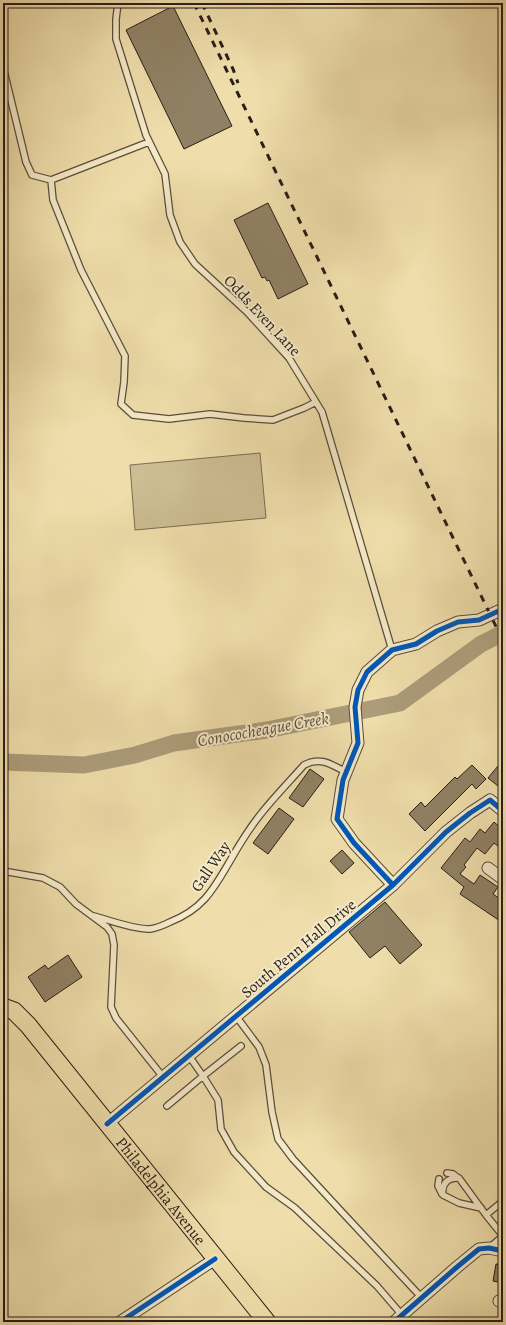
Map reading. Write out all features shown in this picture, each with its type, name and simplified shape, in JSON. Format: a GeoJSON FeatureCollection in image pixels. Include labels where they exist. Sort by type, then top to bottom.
{"type":"FeatureCollection","features":[{"type":"Feature","properties":{"kind":"main road","name":"Philadelphia Avenue"},"geometry":{"type":"LineString","coordinates":[[5,1007],[14,1011],[28,1025],[267,1322]]}},
{"type":"Feature","properties":{"kind":"street"},"geometry":{"type":"LineString","coordinates":[[393,885],[354,843],[337,819],[343,780],[358,743],[355,707],[358,690],[367,672],[392,650],[416,644],[437,631],[458,622],[479,620],[503,609]]}},
{"type":"Feature","properties":{"kind":"street","name":"South Penn Hall Drive"},"geometry":{"type":"LineString","coordinates":[[107,1124],[393,885],[446,832],[470,813],[490,800],[503,811]]}},
{"type":"Feature","properties":{"kind":"street"},"geometry":{"type":"LineString","coordinates":[[488,868],[503,879]]}},
{"type":"Feature","properties":{"kind":"street"},"geometry":{"type":"LineString","coordinates":[[398,1318],[479,1249],[489,1248],[503,1250]]}},
{"type":"Feature","properties":{"kind":"street"},"geometry":{"type":"LineString","coordinates":[[123,1321],[215,1259]]}},
{"type":"Feature","properties":{"kind":"lane","name":"Odds Even Lane"},"geometry":{"type":"LineString","coordinates":[[118,3],[116,39],[146,135],[165,174],[170,215],[180,242],[195,264],[247,312],[288,358],[322,412],[392,650]]}},
{"type":"Feature","properties":{"kind":"lane"},"geometry":{"type":"LineString","coordinates":[[3,66],[26,162],[32,175],[51,180],[150,142]]}},
{"type":"Feature","properties":{"kind":"lane"},"geometry":{"type":"LineString","coordinates":[[51,180],[53,200],[81,270],[125,356],[121,404],[133,415],[169,419],[210,414],[273,420],[316,402]]}},
{"type":"Feature","properties":{"kind":"lane","name":"Gall Way"},"geometry":{"type":"LineString","coordinates":[[3,871],[43,878],[60,887],[76,904],[94,916],[141,928],[150,929],[161,926],[180,918],[194,909],[206,898],[216,886],[234,854],[260,815],[304,765],[317,760],[327,762],[346,772]]}},
{"type":"Feature","properties":{"kind":"lane"},"geometry":{"type":"LineString","coordinates":[[94,916],[107,926],[112,934],[114,945],[111,1007],[116,1018],[163,1077]]}},
{"type":"Feature","properties":{"kind":"lane"},"geometry":{"type":"LineString","coordinates":[[236,1016],[259,1047],[266,1065],[272,1112],[278,1139],[335,1205],[422,1298]]}},
{"type":"Feature","properties":{"kind":"lane"},"geometry":{"type":"LineString","coordinates":[[167,1106],[241,1046]]}},
{"type":"Feature","properties":{"kind":"lane"},"geometry":{"type":"LineString","coordinates":[[189,1056],[218,1100],[221,1129],[234,1152],[266,1187],[295,1208],[377,1286],[398,1318]]}},
{"type":"Feature","properties":{"kind":"lane"},"geometry":{"type":"LineString","coordinates":[[447,1173],[453,1174],[459,1178],[503,1236],[489,1248]]}},
{"type":"Feature","properties":{"kind":"lane"},"geometry":{"type":"LineString","coordinates":[[443,1195],[442,1188],[448,1180],[459,1178]]}},
{"type":"Feature","properties":{"kind":"lane"},"geometry":{"type":"LineString","coordinates":[[439,1179],[438,1186],[443,1195],[459,1204],[481,1208]]}},
{"type":"Feature","properties":{"kind":"lane"},"geometry":{"type":"LineString","coordinates":[[486,1214],[503,1201]]}},
{"type":"Feature","properties":{"kind":"shaded area"},"geometry":{"type":"Polygon","coordinates":[[[260,453],[266,518],[135,530],[130,465],[260,453]]]}},
{"type":"Feature","properties":{"kind":"building"},"geometry":{"type":"Polygon","coordinates":[[[173,6],[232,126],[184,149],[126,30],[173,6]]]}},
{"type":"Feature","properties":{"kind":"building"},"geometry":{"type":"Polygon","coordinates":[[[268,203],[308,284],[278,299],[269,280],[267,281],[265,277],[262,278],[234,220],[268,203]]]}},
{"type":"Feature","properties":{"kind":"building"},"geometry":{"type":"Polygon","coordinates":[[[503,760],[503,790],[488,778],[503,760]]]}},
{"type":"Feature","properties":{"kind":"building"},"geometry":{"type":"Polygon","coordinates":[[[472,765],[486,779],[476,789],[472,784],[425,831],[409,814],[421,802],[425,807],[455,777],[457,779],[472,765]]]}},
{"type":"Feature","properties":{"kind":"building"},"geometry":{"type":"Polygon","coordinates":[[[310,769],[324,779],[303,807],[289,798],[310,769]]]}},
{"type":"Feature","properties":{"kind":"building"},"geometry":{"type":"Polygon","coordinates":[[[279,808],[294,819],[268,854],[253,843],[279,808]]]}},
{"type":"Feature","properties":{"kind":"building"},"geometry":{"type":"Polygon","coordinates":[[[494,822],[503,830],[503,842],[499,847],[494,843],[485,854],[477,848],[464,865],[466,867],[460,874],[474,884],[480,875],[498,887],[493,894],[503,901],[503,923],[460,894],[464,887],[441,868],[465,838],[470,842],[480,829],[485,833],[494,822]]]}},
{"type":"Feature","properties":{"kind":"building"},"geometry":{"type":"Polygon","coordinates":[[[342,850],[354,863],[342,874],[330,861],[342,850]]]}},
{"type":"Feature","properties":{"kind":"building"},"geometry":{"type":"Polygon","coordinates":[[[385,902],[422,945],[400,964],[385,946],[370,958],[349,932],[385,902]]]}},
{"type":"Feature","properties":{"kind":"building"},"geometry":{"type":"Polygon","coordinates":[[[68,955],[82,977],[45,1002],[28,977],[45,965],[48,969],[68,955]]]}},
{"type":"Feature","properties":{"kind":"building"},"geometry":{"type":"Polygon","coordinates":[[[496,1264],[503,1265],[503,1283],[493,1281],[496,1264]]]}},
{"type":"Feature","properties":{"kind":"waterway","name":"Conococheague Creek"},"geometry":{"type":"LineString","coordinates":[[3,762],[84,765],[135,755],[174,743],[267,730],[400,703],[481,644],[503,633]]}},
{"type":"Feature","properties":{"kind":"railway"},"geometry":{"type":"LineString","coordinates":[[194,3],[503,641]]}},
{"type":"Feature","properties":{"kind":"railway"},"geometry":{"type":"LineString","coordinates":[[202,3],[238,83]]}},
{"type":"Feature","properties":{"kind":"cycle path"},"geometry":{"type":"LineString","coordinates":[[393,885],[354,843],[337,819],[343,780],[358,743],[355,707],[358,690],[367,672],[392,650],[416,644],[437,631],[458,622],[479,620],[503,609]]}},
{"type":"Feature","properties":{"kind":"cycle path"},"geometry":{"type":"LineString","coordinates":[[107,1124],[393,885],[446,832],[470,813],[490,800],[503,811]]}},
{"type":"Feature","properties":{"kind":"cycle path"},"geometry":{"type":"LineString","coordinates":[[394,1322],[479,1249],[489,1248],[503,1251]]}},
{"type":"Feature","properties":{"kind":"cycle path"},"geometry":{"type":"LineString","coordinates":[[120,1322],[215,1259]]}}]}
